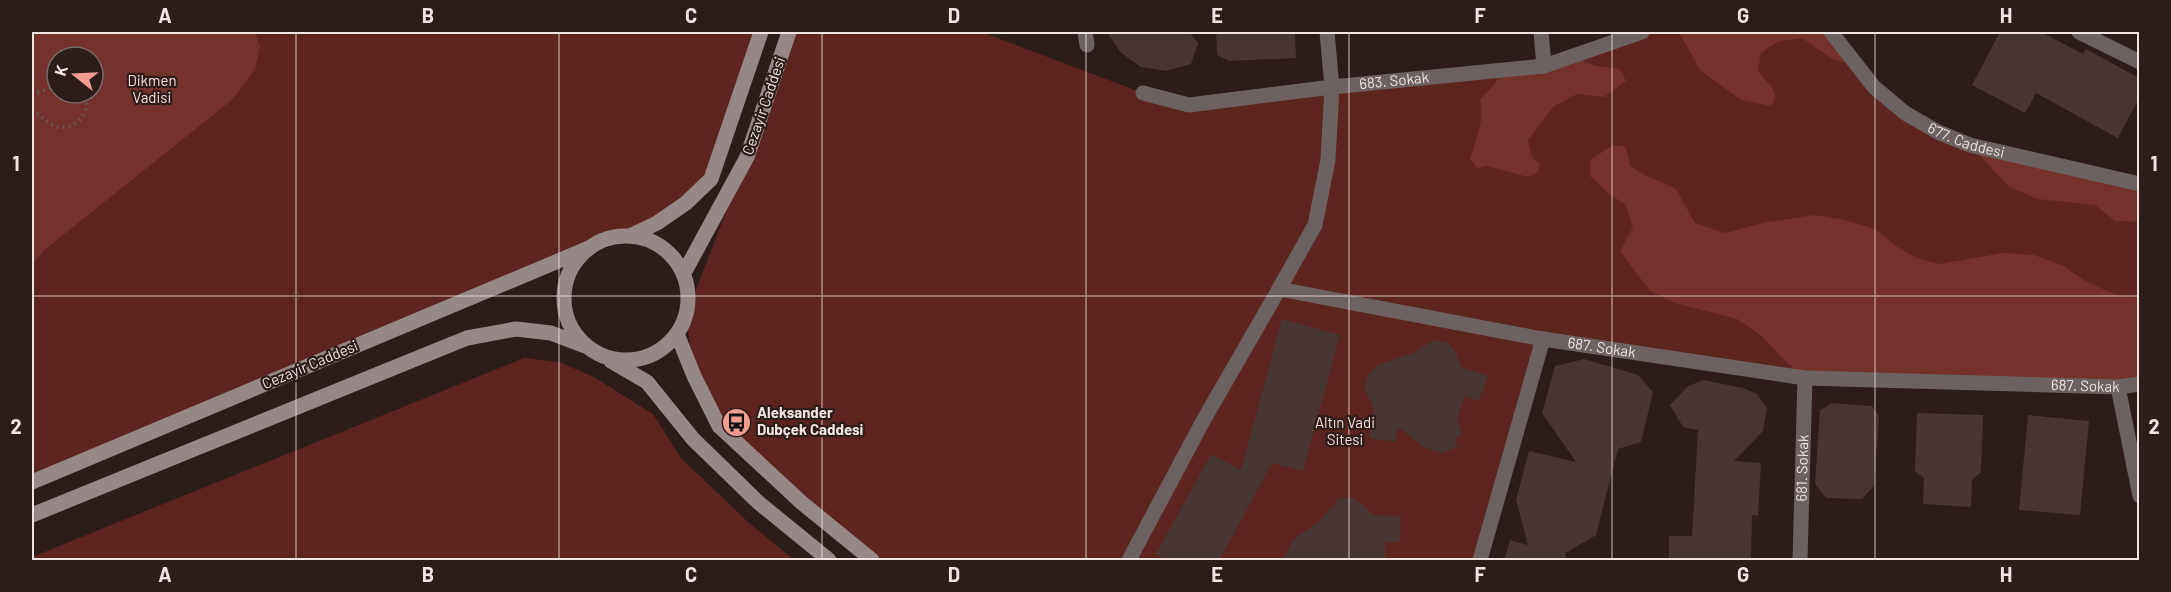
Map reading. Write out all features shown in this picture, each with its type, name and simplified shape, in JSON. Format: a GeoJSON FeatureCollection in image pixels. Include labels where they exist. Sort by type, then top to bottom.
{"type":"FeatureCollection","features":[{"type":"Feature","properties":{"kind":"main road","name":"Cezayir Caddesi"},"geometry":{"type":"LineString","coordinates":[[630,236],[657,223],[686,203],[711,179],[761,32]]}},
{"type":"Feature","properties":{"kind":"main road","name":"Cezayir Caddesi"},"geometry":{"type":"LineString","coordinates":[[684,273],[747,157],[789,32]]}},
{"type":"Feature","properties":{"kind":"main road"},"geometry":{"type":"LineString","coordinates":[[585,346],[572,331],[565,313],[563,293],[568,274],[579,257],[589,248],[614,236],[630,236],[655,242],[672,255],[684,273],[688,294],[685,314],[677,334],[662,349],[644,358],[623,361],[603,357]]}},
{"type":"Feature","properties":{"kind":"main road","name":"Cezayir Caddesi"},"geometry":{"type":"LineString","coordinates":[[32,482],[589,248]]}},
{"type":"Feature","properties":{"kind":"main road"},"geometry":{"type":"LineString","coordinates":[[32,515],[467,338],[516,329],[551,333],[585,346],[647,382],[693,439],[759,503],[829,561]]}},
{"type":"Feature","properties":{"kind":"main road"},"geometry":{"type":"LineString","coordinates":[[677,334],[694,376],[719,426],[802,503],[872,561]]}},
{"type":"Feature","properties":{"kind":"street"},"geometry":{"type":"LineString","coordinates":[[1129,561],[1203,421],[1315,225],[1328,160],[1332,87],[1327,32]]}},
{"type":"Feature","properties":{"kind":"street"},"geometry":{"type":"LineString","coordinates":[[1540,32],[1544,66]]}},
{"type":"Feature","properties":{"kind":"street","name":"683. Sokak"},"geometry":{"type":"LineString","coordinates":[[1143,93],[1189,105],[1332,87],[1544,66],[1642,32]]}},
{"type":"Feature","properties":{"kind":"street","name":"677. Caddesi"},"geometry":{"type":"LineString","coordinates":[[1831,32],[1874,87],[1905,112],[1938,132],[1970,145],[2139,184]]}},
{"type":"Feature","properties":{"kind":"street"},"geometry":{"type":"LineString","coordinates":[[2079,32],[2139,62]]}},
{"type":"Feature","properties":{"kind":"street","name":"687. Sokak"},"geometry":{"type":"LineString","coordinates":[[1279,289],[1543,339],[1805,378],[2118,387],[2139,384]]}},
{"type":"Feature","properties":{"kind":"street"},"geometry":{"type":"LineString","coordinates":[[1480,561],[1543,339]]}},
{"type":"Feature","properties":{"kind":"street","name":"681. Sokak"},"geometry":{"type":"LineString","coordinates":[[1800,561],[1805,378]]}},
{"type":"Feature","properties":{"kind":"street"},"geometry":{"type":"LineString","coordinates":[[2118,387],[2139,496]]}},
{"type":"Feature","properties":{"kind":"path"},"geometry":{"type":"LineString","coordinates":[[32,110],[55,126],[67,126],[77,123],[84,116],[88,105]]}},
{"type":"Feature","properties":{"kind":"green space"},"geometry":{"type":"Polygon","coordinates":[[[32,32],[761,32],[711,179],[630,236],[614,236],[32,482],[32,32]]]}},
{"type":"Feature","properties":{"kind":"green space","name":"Dikmen Vadisi"},"geometry":{"type":"Polygon","coordinates":[[[32,32],[255,32],[260,46],[255,69],[233,99],[43,251],[32,266],[32,32]]]}},
{"type":"Feature","properties":{"kind":"green space","name":"Altın Vadi Sitesi"},"geometry":{"type":"Polygon","coordinates":[[[789,32],[982,32],[1143,93],[1189,105],[1544,66],[1642,32],[1831,32],[1874,87],[1938,132],[2139,184],[2139,384],[1805,378],[1543,339],[1480,560],[872,560],[719,426],[694,376],[686,316],[747,157],[789,32]]]}},
{"type":"Feature","properties":{"kind":"green space"},"geometry":{"type":"Polygon","coordinates":[[[1679,32],[1831,32],[1856,65],[1834,60],[1802,38],[1777,42],[1761,53],[1758,71],[1771,86],[1776,97],[1771,106],[1741,100],[1700,70],[1679,32]]]}},
{"type":"Feature","properties":{"kind":"green space"},"geometry":{"type":"Polygon","coordinates":[[[1572,56],[1596,66],[1620,69],[1626,81],[1604,97],[1577,94],[1554,106],[1528,140],[1532,157],[1540,164],[1538,172],[1528,177],[1487,166],[1477,168],[1470,159],[1481,122],[1480,99],[1495,84],[1500,71],[1572,56]]]}},
{"type":"Feature","properties":{"kind":"green space"},"geometry":{"type":"Polygon","coordinates":[[[1613,145],[1626,147],[1630,166],[1676,189],[1695,223],[1725,233],[1763,223],[1814,215],[1845,220],[1875,229],[1896,246],[1917,258],[1939,264],[2003,253],[2034,255],[2064,266],[2085,281],[2119,296],[2139,298],[2139,384],[1805,378],[1762,336],[1737,319],[1675,303],[1650,291],[1620,251],[1633,227],[1625,204],[1610,195],[1590,176],[1590,160],[1613,145]]]}},
{"type":"Feature","properties":{"kind":"green space"},"geometry":{"type":"Polygon","coordinates":[[[1970,145],[2139,184],[2139,222],[2115,221],[2095,205],[2037,199],[2008,186],[1970,145]]]}},
{"type":"Feature","properties":{"kind":"green space"},"geometry":{"type":"Polygon","coordinates":[[[524,358],[559,362],[592,376],[653,414],[681,458],[747,521],[794,560],[32,560],[32,557],[524,358]]]}},
{"type":"Feature","properties":{"kind":"building"},"geometry":{"type":"Polygon","coordinates":[[[1107,32],[1189,32],[1198,43],[1191,64],[1166,71],[1141,67],[1121,53],[1107,32]]]}},
{"type":"Feature","properties":{"kind":"building"},"geometry":{"type":"Polygon","coordinates":[[[1216,32],[1295,32],[1296,58],[1229,61],[1217,55],[1216,32]]]}},
{"type":"Feature","properties":{"kind":"building"},"geometry":{"type":"Polygon","coordinates":[[[2000,32],[2041,32],[2083,54],[2086,49],[2139,78],[2139,98],[2118,138],[2036,93],[2025,113],[1972,85],[2000,32]]]}},
{"type":"Feature","properties":{"kind":"building"},"geometry":{"type":"Polygon","coordinates":[[[1282,319],[1340,335],[1303,471],[1272,463],[1219,561],[1167,561],[1156,554],[1211,454],[1241,470],[1282,319]]]}},
{"type":"Feature","properties":{"kind":"building"},"geometry":{"type":"Polygon","coordinates":[[[1434,340],[1448,343],[1456,353],[1461,367],[1488,376],[1479,401],[1465,396],[1457,418],[1462,434],[1454,440],[1459,446],[1442,453],[1425,448],[1398,427],[1395,442],[1369,438],[1374,409],[1364,388],[1367,376],[1378,365],[1413,353],[1434,340]]]}},
{"type":"Feature","properties":{"kind":"building"},"geometry":{"type":"Polygon","coordinates":[[[1584,359],[1638,375],[1653,392],[1641,442],[1618,449],[1596,535],[1564,554],[1566,555],[1565,561],[1504,561],[1510,540],[1528,545],[1516,500],[1529,451],[1576,462],[1542,413],[1555,366],[1584,359]]]}},
{"type":"Feature","properties":{"kind":"building"},"geometry":{"type":"Polygon","coordinates":[[[1704,380],[1743,388],[1757,394],[1767,408],[1763,431],[1734,461],[1761,463],[1758,516],[1752,515],[1751,561],[1669,561],[1669,536],[1692,536],[1698,430],[1683,427],[1670,405],[1688,386],[1704,380]]]}},
{"type":"Feature","properties":{"kind":"building"},"geometry":{"type":"Polygon","coordinates":[[[1832,403],[1872,406],[1879,416],[1874,486],[1862,499],[1826,498],[1815,484],[1820,410],[1832,403]]]}},
{"type":"Feature","properties":{"kind":"building"},"geometry":{"type":"Polygon","coordinates":[[[1917,413],[1983,415],[1981,472],[1972,480],[1971,507],[1923,504],[1924,478],[1915,471],[1917,413]]]}},
{"type":"Feature","properties":{"kind":"building"},"geometry":{"type":"Polygon","coordinates":[[[2028,415],[2089,421],[2080,515],[2019,510],[2028,415]]]}},
{"type":"Feature","properties":{"kind":"building"},"geometry":{"type":"Polygon","coordinates":[[[1352,497],[1364,505],[1372,515],[1401,516],[1400,542],[1385,542],[1385,561],[1282,561],[1293,540],[1323,518],[1338,499],[1352,497]]]}},
{"type":"Feature","properties":{"kind":"place","name":"Aleksander Dubçek Caddesi"},"geometry":{"type":"Point","coordinates":[736,422]}}]}
